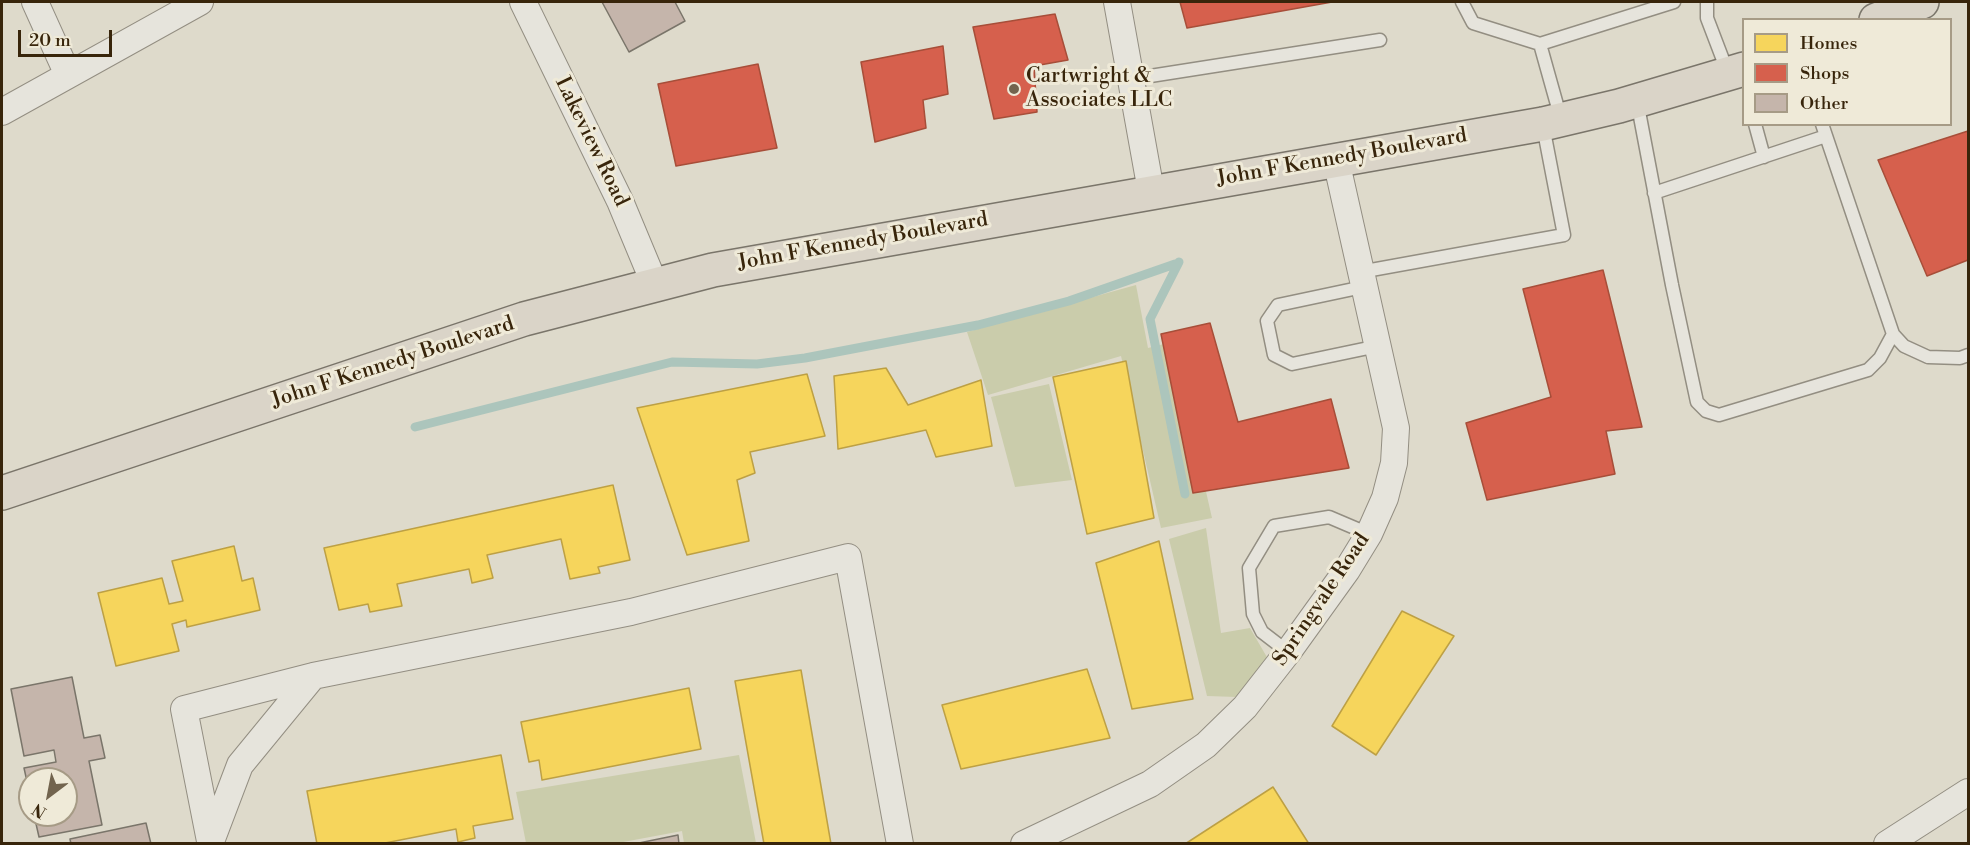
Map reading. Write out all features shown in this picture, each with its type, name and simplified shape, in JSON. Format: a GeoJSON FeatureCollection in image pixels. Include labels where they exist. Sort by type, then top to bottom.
{"type":"FeatureCollection","features":[{"type":"Feature","properties":{"kind":"main road"},"geometry":{"type":"LineString","coordinates":[[1881,18],[1922,2]]}},
{"type":"Feature","properties":{"kind":"main road","name":"John F Kennedy Boulevard"},"geometry":{"type":"LineString","coordinates":[[2,493],[524,319],[713,270],[793,254],[1552,122],[1739,75]]}},
{"type":"Feature","properties":{"kind":"street"},"geometry":{"type":"LineString","coordinates":[[35,2],[68,75]]}},
{"type":"Feature","properties":{"kind":"street"},"geometry":{"type":"LineString","coordinates":[[2,112],[200,2]]}},
{"type":"Feature","properties":{"kind":"street","name":"Lakeview Road"},"geometry":{"type":"LineString","coordinates":[[523,2],[620,201],[655,285]]}},
{"type":"Feature","properties":{"kind":"street"},"geometry":{"type":"LineString","coordinates":[[1117,2],[1152,191]]}},
{"type":"Feature","properties":{"kind":"street","name":"Springvale Road"},"geometry":{"type":"LineString","coordinates":[[1024,843],[1150,784],[1191,756],[1245,707],[1347,570],[1369,534],[1385,498],[1395,463],[1396,428],[1336,160]]}},
{"type":"Feature","properties":{"kind":"street"},"geometry":{"type":"LineString","coordinates":[[210,842],[184,709],[313,676],[631,612],[848,557],[900,843]]}},
{"type":"Feature","properties":{"kind":"street"},"geometry":{"type":"LineString","coordinates":[[210,842],[240,765],[313,676]]}},
{"type":"Feature","properties":{"kind":"street"},"geometry":{"type":"LineString","coordinates":[[1887,843],[1968,792]]}},
{"type":"Feature","properties":{"kind":"lane"},"geometry":{"type":"LineString","coordinates":[[1462,2],[1473,23],[1540,44],[1674,2]]}},
{"type":"Feature","properties":{"kind":"lane"},"geometry":{"type":"LineString","coordinates":[[1707,2],[1707,18],[1739,75]]}},
{"type":"Feature","properties":{"kind":"lane"},"geometry":{"type":"LineString","coordinates":[[1131,79],[1380,40]]}},
{"type":"Feature","properties":{"kind":"lane"},"geometry":{"type":"LineString","coordinates":[[1378,346],[1292,364],[1274,355],[1268,321],[1278,305],[1362,279],[1564,235],[1552,122],[1540,44]]}},
{"type":"Feature","properties":{"kind":"lane"},"geometry":{"type":"LineString","coordinates":[[1637,101],[1697,402],[1706,411],[1719,415],[1869,370],[1880,358],[1893,334]]}},
{"type":"Feature","properties":{"kind":"lane"},"geometry":{"type":"LineString","coordinates":[[1756,126],[1764,157]]}},
{"type":"Feature","properties":{"kind":"lane"},"geometry":{"type":"LineString","coordinates":[[1654,193],[1764,157],[1824,130],[1893,334],[1904,346],[1928,357],[1960,358],[1968,355]]}},
{"type":"Feature","properties":{"kind":"lane"},"geometry":{"type":"LineString","coordinates":[[1288,652],[1262,632],[1253,614],[1249,568],[1274,526],[1329,517],[1369,534]]}},
{"type":"Feature","properties":{"kind":"green space"},"geometry":{"type":"Polygon","coordinates":[[[1136,285],[1148,348],[1172,342],[1212,518],[1161,528],[1121,356],[988,395],[967,332],[1136,285]]]}},
{"type":"Feature","properties":{"kind":"green space"},"geometry":{"type":"Polygon","coordinates":[[[1049,384],[1072,480],[1015,487],[991,397],[1049,384]]]}},
{"type":"Feature","properties":{"kind":"green space"},"geometry":{"type":"Polygon","coordinates":[[[1206,528],[1221,633],[1250,628],[1268,659],[1237,697],[1207,696],[1169,539],[1206,528]]]}},
{"type":"Feature","properties":{"kind":"green space"},"geometry":{"type":"Polygon","coordinates":[[[739,755],[756,843],[684,843],[682,831],[618,843],[526,843],[516,792],[739,755]]]}},
{"type":"Feature","properties":{"kind":"building: Homes"},"geometry":{"type":"Polygon","coordinates":[[[1126,361],[1154,518],[1087,534],[1053,377],[1126,361]]]}},
{"type":"Feature","properties":{"kind":"building: Homes"},"geometry":{"type":"Polygon","coordinates":[[[886,368],[908,405],[981,380],[992,446],[936,457],[926,430],[838,449],[834,376],[886,368]]]}},
{"type":"Feature","properties":{"kind":"building: Homes"},"geometry":{"type":"Polygon","coordinates":[[[807,374],[825,436],[750,452],[755,473],[737,480],[749,541],[687,555],[637,408],[807,374]]]}},
{"type":"Feature","properties":{"kind":"building: Homes"},"geometry":{"type":"Polygon","coordinates":[[[613,485],[630,560],[598,567],[600,573],[570,579],[561,539],[487,555],[493,578],[472,583],[469,569],[397,584],[402,606],[370,612],[368,604],[339,610],[324,548],[613,485]]]}},
{"type":"Feature","properties":{"kind":"building: Homes"},"geometry":{"type":"Polygon","coordinates":[[[1159,541],[1193,699],[1132,709],[1096,563],[1159,541]]]}},
{"type":"Feature","properties":{"kind":"building: Homes"},"geometry":{"type":"Polygon","coordinates":[[[234,546],[242,581],[253,578],[260,610],[187,627],[186,620],[172,624],[179,651],[116,666],[98,593],[162,578],[169,604],[183,601],[172,561],[234,546]]]}},
{"type":"Feature","properties":{"kind":"building: Homes"},"geometry":{"type":"Polygon","coordinates":[[[1402,611],[1454,636],[1376,755],[1332,726],[1402,611]]]}},
{"type":"Feature","properties":{"kind":"building: Homes"},"geometry":{"type":"Polygon","coordinates":[[[1087,669],[1110,738],[961,769],[942,705],[1087,669]]]}},
{"type":"Feature","properties":{"kind":"building: Homes"},"geometry":{"type":"Polygon","coordinates":[[[801,670],[831,844],[764,844],[735,681],[801,670]]]}},
{"type":"Feature","properties":{"kind":"building: Homes"},"geometry":{"type":"Polygon","coordinates":[[[689,688],[701,749],[542,780],[539,760],[529,762],[521,722],[689,688]]]}},
{"type":"Feature","properties":{"kind":"building: Homes"},"geometry":{"type":"Polygon","coordinates":[[[501,755],[513,819],[473,826],[475,838],[458,842],[456,829],[380,844],[317,844],[307,791],[501,755]]]}},
{"type":"Feature","properties":{"kind":"building: Homes"},"geometry":{"type":"Polygon","coordinates":[[[1273,787],[1309,844],[1185,844],[1273,787]]]}},
{"type":"Feature","properties":{"kind":"building: Shops"},"geometry":{"type":"Polygon","coordinates":[[[1180,2],[1332,2],[1187,28],[1180,2]]]}},
{"type":"Feature","properties":{"kind":"building: Shops"},"geometry":{"type":"Polygon","coordinates":[[[1055,14],[1068,60],[1034,66],[1037,112],[994,119],[973,27],[1055,14]]]}},
{"type":"Feature","properties":{"kind":"building: Shops"},"geometry":{"type":"Polygon","coordinates":[[[943,46],[948,94],[923,100],[926,128],[875,142],[861,62],[943,46]]]}},
{"type":"Feature","properties":{"kind":"building: Shops"},"geometry":{"type":"Polygon","coordinates":[[[758,64],[777,148],[676,166],[658,84],[758,64]]]}},
{"type":"Feature","properties":{"kind":"building: Shops"},"geometry":{"type":"Polygon","coordinates":[[[1968,131],[1968,260],[1927,276],[1878,160],[1968,131]]]}},
{"type":"Feature","properties":{"kind":"building: Shops"},"geometry":{"type":"Polygon","coordinates":[[[1603,270],[1642,427],[1606,431],[1615,474],[1487,500],[1466,423],[1551,397],[1523,289],[1603,270]]]}},
{"type":"Feature","properties":{"kind":"building: Shops"},"geometry":{"type":"Polygon","coordinates":[[[1210,323],[1238,422],[1331,399],[1349,468],[1193,493],[1161,334],[1210,323]]]}},
{"type":"Feature","properties":{"kind":"building: Other"},"geometry":{"type":"Polygon","coordinates":[[[602,2],[675,2],[685,21],[629,52],[602,2]]]}},
{"type":"Feature","properties":{"kind":"building: Other"},"geometry":{"type":"Polygon","coordinates":[[[72,677],[84,738],[100,735],[105,758],[89,761],[102,825],[39,837],[37,827],[78,827],[78,767],[29,767],[56,762],[54,750],[24,756],[11,689],[72,677]]]}},
{"type":"Feature","properties":{"kind":"building: Other"},"geometry":{"type":"Polygon","coordinates":[[[146,823],[151,844],[71,844],[70,839],[146,823]]]}},
{"type":"Feature","properties":{"kind":"building: Other"},"geometry":{"type":"Polygon","coordinates":[[[678,835],[679,844],[634,844],[678,835]]]}},
{"type":"Feature","properties":{"kind":"waterway"},"geometry":{"type":"LineString","coordinates":[[1179,262],[1150,319],[1185,494]]}},
{"type":"Feature","properties":{"kind":"waterway"},"geometry":{"type":"LineString","coordinates":[[415,427],[672,362],[757,364],[805,358],[978,325],[1069,301],[1175,264]]}},
{"type":"Feature","properties":{"kind":"place","name":"Cartwright & Associates LLC"},"geometry":{"type":"Point","coordinates":[1014,89]}}]}
